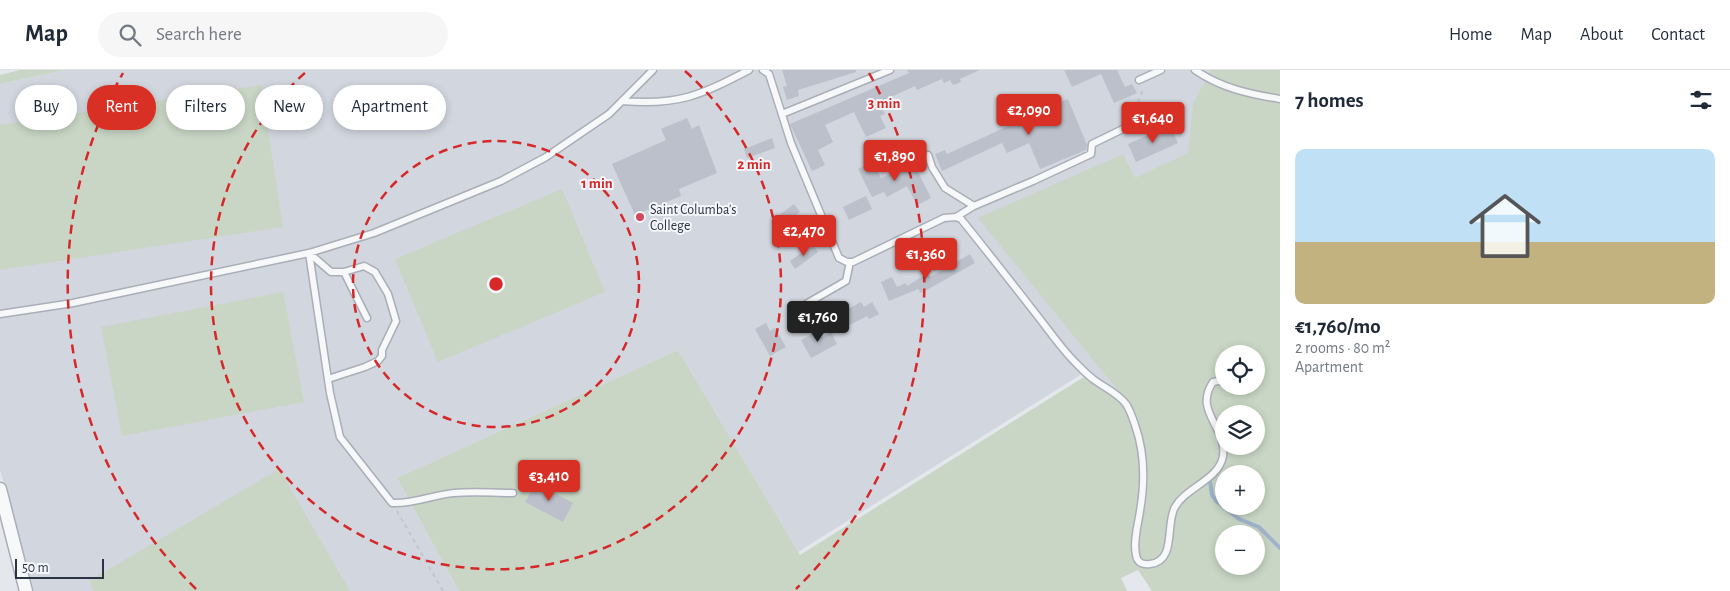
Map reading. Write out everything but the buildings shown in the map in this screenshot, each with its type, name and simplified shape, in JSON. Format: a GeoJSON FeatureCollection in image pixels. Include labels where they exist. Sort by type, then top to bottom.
{"type":"FeatureCollection","features":[{"type":"Feature","properties":{"kind":"street"},"geometry":{"type":"LineString","coordinates":[[0,489],[26,591]]}},
{"type":"Feature","properties":{"kind":"lane"},"geometry":{"type":"LineString","coordinates":[[0,314],[73,303],[309,253],[374,233],[500,181],[546,157],[609,114],[653,70]]}},
{"type":"Feature","properties":{"kind":"lane"},"geometry":{"type":"LineString","coordinates":[[622,101],[670,102],[691,97],[749,70]]}},
{"type":"Feature","properties":{"kind":"lane"},"geometry":{"type":"LineString","coordinates":[[762,70],[769,74],[791,143],[839,258],[846,262],[853,262],[944,218],[956,217],[974,206],[1091,154],[1092,144],[1129,126]]}},
{"type":"Feature","properties":{"kind":"lane"},"geometry":{"type":"LineString","coordinates":[[782,114],[890,70]]}},
{"type":"Feature","properties":{"kind":"lane"},"geometry":{"type":"LineString","coordinates":[[1140,80],[1161,70]]}},
{"type":"Feature","properties":{"kind":"lane"},"geometry":{"type":"LineString","coordinates":[[1195,70],[1223,86],[1243,93],[1280,99]]}},
{"type":"Feature","properties":{"kind":"lane"},"geometry":{"type":"LineString","coordinates":[[928,155],[932,167],[945,188],[974,206]]}},
{"type":"Feature","properties":{"kind":"lane"},"geometry":{"type":"LineString","coordinates":[[956,217],[960,219],[1071,358],[1093,379],[1126,404],[1135,425],[1143,456],[1145,478],[1136,537],[1136,556],[1139,562],[1144,565],[1156,563],[1165,556],[1168,547],[1171,517],[1175,506],[1214,473],[1220,463],[1223,454],[1222,440],[1209,416],[1206,403],[1208,389],[1215,382]]}},
{"type":"Feature","properties":{"kind":"lane"},"geometry":{"type":"LineString","coordinates":[[309,253],[331,272],[344,272],[364,266],[375,272],[388,294],[396,321],[384,345],[382,356],[378,361],[328,379]]}},
{"type":"Feature","properties":{"kind":"lane"},"geometry":{"type":"LineString","coordinates":[[309,253],[328,379],[340,438],[392,503],[406,504],[452,493],[484,491],[513,493]]}},
{"type":"Feature","properties":{"kind":"lane"},"geometry":{"type":"LineString","coordinates":[[806,304],[846,282],[850,262]]}},
{"type":"Feature","properties":{"kind":"lane"},"geometry":{"type":"LineString","coordinates":[[344,272],[367,318]]}},
{"type":"Feature","properties":{"kind":"path"},"geometry":{"type":"LineString","coordinates":[[1134,114],[1142,92]]}},
{"type":"Feature","properties":{"kind":"path"},"geometry":{"type":"LineString","coordinates":[[392,503],[443,591]]}},
{"type":"Feature","properties":{"kind":"shaded area","name":"Saint Columba's College"},"geometry":{"type":"Polygon","coordinates":[[[65,70],[1280,70],[1261,345],[1215,345],[1215,395],[1257,395],[1257,405],[1215,405],[1215,452],[1212,464],[1085,372],[798,552],[678,350],[397,478],[459,591],[34,591],[0,470],[0,84],[65,70]]]}},
{"type":"Feature","properties":{"kind":"green space"},"geometry":{"type":"Polygon","coordinates":[[[20,70],[65,70],[0,84],[0,75],[20,70]]]}},
{"type":"Feature","properties":{"kind":"green space"},"geometry":{"type":"Polygon","coordinates":[[[1211,70],[1280,70],[1280,591],[1152,591],[1138,570],[1121,578],[1127,591],[459,591],[397,478],[678,350],[800,555],[1087,375],[1129,404],[978,218],[1123,154],[1135,178],[1188,153],[1193,104],[1211,70]]]}},
{"type":"Feature","properties":{"kind":"green space"},"geometry":{"type":"Polygon","coordinates":[[[255,86],[255,130],[268,130],[283,227],[0,270],[0,125],[15,123],[15,130],[77,130],[77,113],[87,112],[87,130],[156,130],[156,101],[166,100],[166,130],[245,130],[245,87],[255,86]]]}},
{"type":"Feature","properties":{"kind":"green space"},"geometry":{"type":"Polygon","coordinates":[[[562,189],[605,292],[438,362],[395,259],[562,189]]]}},
{"type":"Feature","properties":{"kind":"green space"},"geometry":{"type":"Polygon","coordinates":[[[283,292],[304,402],[122,436],[101,327],[283,292]]]}},
{"type":"Feature","properties":{"kind":"green space"},"geometry":{"type":"Polygon","coordinates":[[[279,469],[350,591],[94,591],[89,581],[279,469]]]}},
{"type":"Feature","properties":{"kind":"waterway"},"geometry":{"type":"LineString","coordinates":[[1210,481],[1212,495],[1216,501],[1239,519],[1259,527],[1280,548]]}},
{"type":"Feature","properties":{"kind":"place","name":"Saint Columba's College"},"geometry":{"type":"Point","coordinates":[640,217]}}]}
